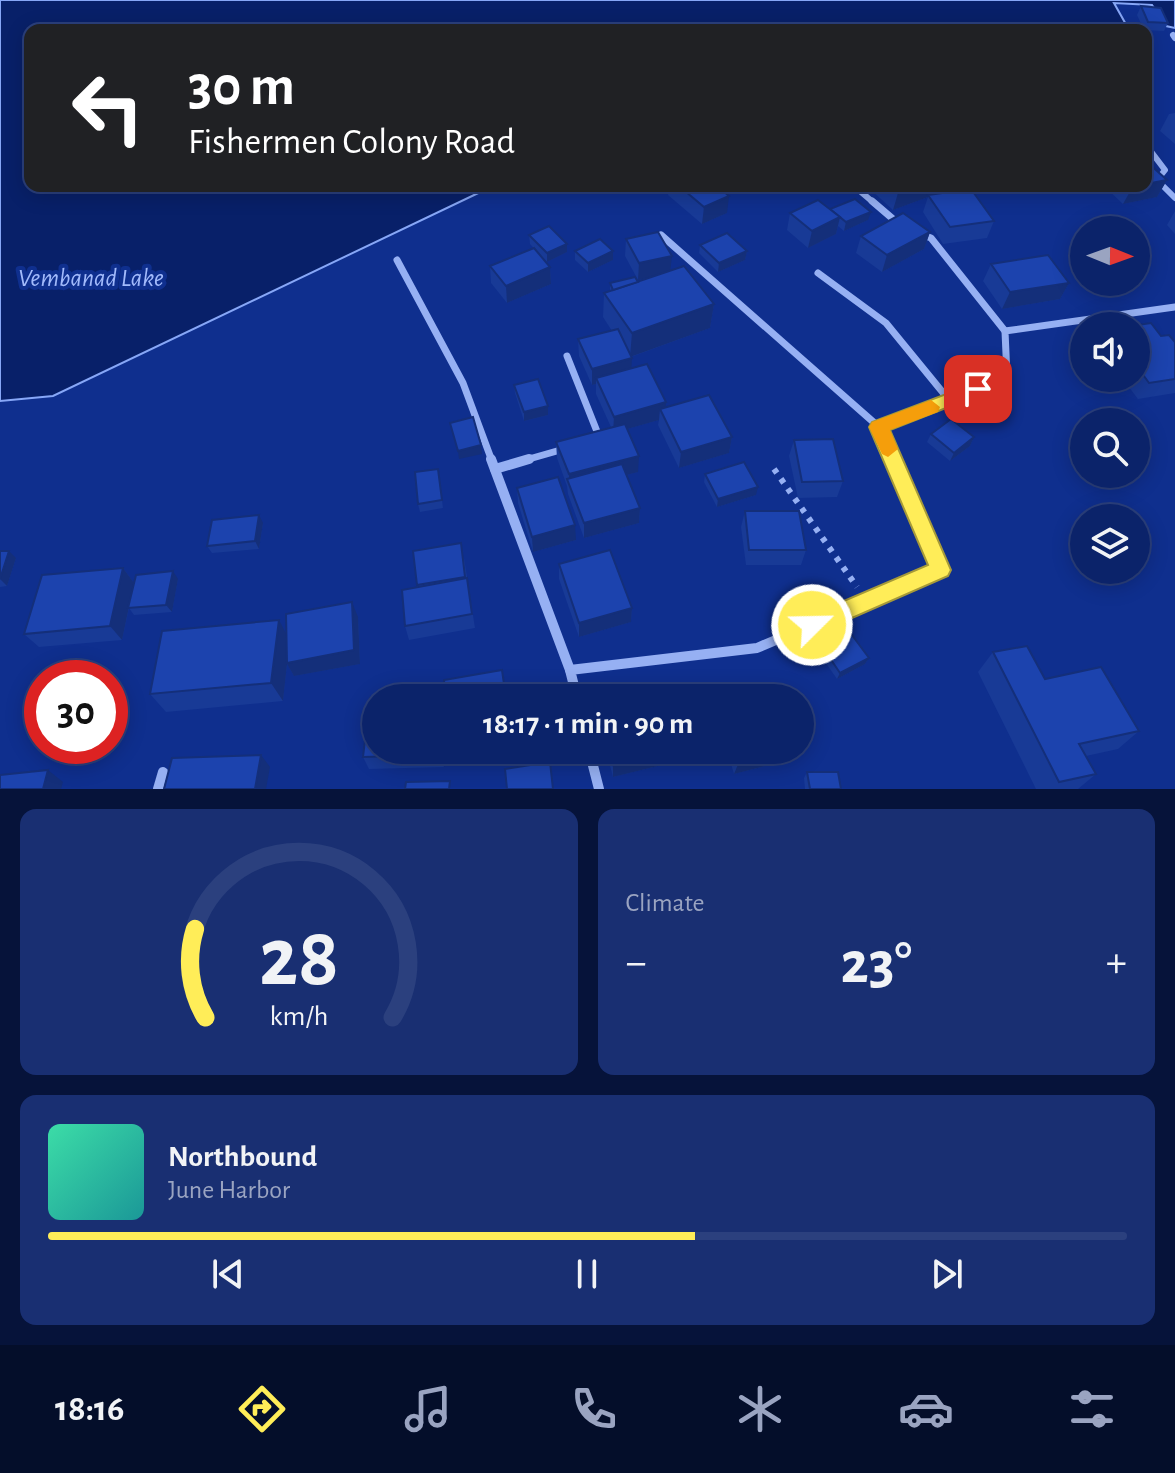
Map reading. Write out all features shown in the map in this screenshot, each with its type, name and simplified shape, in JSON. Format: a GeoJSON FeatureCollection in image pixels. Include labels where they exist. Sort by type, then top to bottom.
{"type":"FeatureCollection","features":[{"type":"Feature","properties":{"kind":"street"},"geometry":{"type":"LineString","coordinates":[[1152,153],[1165,170],[1157,180],[1175,198]]}},
{"type":"Feature","properties":{"kind":"street"},"geometry":{"type":"LineString","coordinates":[[861,192],[905,229],[931,238],[1005,331],[1007,377],[879,427]]}},
{"type":"Feature","properties":{"kind":"street"},"geometry":{"type":"LineString","coordinates":[[570,670],[757,648],[941,570],[879,427],[661,235]]}},
{"type":"Feature","properties":{"kind":"street"},"geometry":{"type":"LineString","coordinates":[[397,260],[463,383],[574,684]]}},
{"type":"Feature","properties":{"kind":"street"},"geometry":{"type":"LineString","coordinates":[[818,273],[886,323],[949,400]]}},
{"type":"Feature","properties":{"kind":"street"},"geometry":{"type":"LineString","coordinates":[[1005,331],[1175,307]]}},
{"type":"Feature","properties":{"kind":"street"},"geometry":{"type":"LineString","coordinates":[[567,356],[602,438],[587,442]]}},
{"type":"Feature","properties":{"kind":"street"},"geometry":{"type":"LineString","coordinates":[[495,469],[572,447]]}},
{"type":"Feature","properties":{"kind":"street"},"geometry":{"type":"LineString","coordinates":[[593,764],[599,789]]}},
{"type":"Feature","properties":{"kind":"street"},"geometry":{"type":"LineString","coordinates":[[158,789],[163,772]]}},
{"type":"Feature","properties":{"kind":"path"},"geometry":{"type":"LineString","coordinates":[[774,469],[867,601]]}},
{"type":"Feature","properties":{"kind":"water","name":"Vembanad Lake"},"geometry":{"type":"Polygon","coordinates":[[[0,0],[1175,0],[1175,28],[1166,26],[1152,5],[1114,3],[1126,24],[24,24],[24,192],[480,192],[53,396],[0,401],[0,0]]]}},
{"type":"Feature","properties":{"kind":"building"},"geometry":{"type":"Polygon","coordinates":[[[1141,6],[1161,8],[1168,23],[1148,22],[1141,6]]]}},
{"type":"Feature","properties":{"kind":"building"},"geometry":{"type":"Polygon","coordinates":[[[1152,166],[1167,180],[1152,183],[1152,166]]]}},
{"type":"Feature","properties":{"kind":"building"},"geometry":{"type":"Polygon","coordinates":[[[686,192],[724,192],[729,196],[704,207],[686,192]]]}},
{"type":"Feature","properties":{"kind":"building"},"geometry":{"type":"Polygon","coordinates":[[[973,192],[994,221],[950,227],[928,195],[973,192]]]}},
{"type":"Feature","properties":{"kind":"building"},"geometry":{"type":"Polygon","coordinates":[[[855,199],[871,212],[846,222],[830,209],[855,199]]]}},
{"type":"Feature","properties":{"kind":"building"},"geometry":{"type":"Polygon","coordinates":[[[818,200],[840,217],[812,231],[790,213],[818,200]]]}},
{"type":"Feature","properties":{"kind":"building"},"geometry":{"type":"Polygon","coordinates":[[[903,213],[930,232],[887,255],[861,236],[903,213]]]}},
{"type":"Feature","properties":{"kind":"building"},"geometry":{"type":"Polygon","coordinates":[[[549,226],[567,244],[547,253],[529,235],[549,226]]]}},
{"type":"Feature","properties":{"kind":"building"},"geometry":{"type":"Polygon","coordinates":[[[658,232],[672,256],[639,263],[626,239],[658,232]]]}},
{"type":"Feature","properties":{"kind":"building"},"geometry":{"type":"Polygon","coordinates":[[[727,233],[747,251],[719,263],[700,245],[727,233]]]}},
{"type":"Feature","properties":{"kind":"building"},"geometry":{"type":"Polygon","coordinates":[[[600,239],[613,251],[588,263],[575,251],[600,239]]]}},
{"type":"Feature","properties":{"kind":"building"},"geometry":{"type":"Polygon","coordinates":[[[534,248],[550,267],[506,286],[490,266],[534,248]]]}},
{"type":"Feature","properties":{"kind":"building"},"geometry":{"type":"Polygon","coordinates":[[[1048,255],[1069,283],[1010,292],[991,264],[1048,255]]]}},
{"type":"Feature","properties":{"kind":"building"},"geometry":{"type":"Polygon","coordinates":[[[684,266],[714,304],[632,333],[604,293],[684,266]]]}},
{"type":"Feature","properties":{"kind":"building"},"geometry":{"type":"Polygon","coordinates":[[[635,277],[638,282],[613,290],[610,283],[635,277]]]}},
{"type":"Feature","properties":{"kind":"building"},"geometry":{"type":"Polygon","coordinates":[[[1150,323],[1161,336],[1169,335],[1175,342],[1175,379],[1150,383],[1150,323]]]}},
{"type":"Feature","properties":{"kind":"building"},"geometry":{"type":"Polygon","coordinates":[[[618,329],[632,358],[592,369],[578,339],[618,329]]]}},
{"type":"Feature","properties":{"kind":"building"},"geometry":{"type":"Polygon","coordinates":[[[647,364],[666,402],[614,417],[596,378],[647,364]]]}},
{"type":"Feature","properties":{"kind":"building"},"geometry":{"type":"Polygon","coordinates":[[[538,379],[548,406],[524,412],[514,385],[538,379]]]}},
{"type":"Feature","properties":{"kind":"building"},"geometry":{"type":"Polygon","coordinates":[[[709,395],[732,437],[681,452],[660,409],[709,395]]]}},
{"type":"Feature","properties":{"kind":"building"},"geometry":{"type":"Polygon","coordinates":[[[473,417],[481,445],[458,451],[450,423],[473,417]]]}},
{"type":"Feature","properties":{"kind":"building"},"geometry":{"type":"Polygon","coordinates":[[[951,419],[974,437],[954,453],[931,434],[951,419]]]}},
{"type":"Feature","properties":{"kind":"building"},"geometry":{"type":"Polygon","coordinates":[[[625,424],[639,456],[569,474],[556,442],[625,424]]]}},
{"type":"Feature","properties":{"kind":"building"},"geometry":{"type":"Polygon","coordinates":[[[833,439],[843,481],[802,482],[794,440],[833,439]]]}},
{"type":"Feature","properties":{"kind":"building"},"geometry":{"type":"Polygon","coordinates":[[[744,462],[758,487],[718,499],[705,474],[744,462]]]}},
{"type":"Feature","properties":{"kind":"building"},"geometry":{"type":"Polygon","coordinates":[[[622,464],[640,508],[584,523],[567,479],[622,464]]]}},
{"type":"Feature","properties":{"kind":"building"},"geometry":{"type":"Polygon","coordinates":[[[438,469],[442,500],[418,504],[415,472],[438,469]]]}},
{"type":"Feature","properties":{"kind":"building"},"geometry":{"type":"Polygon","coordinates":[[[558,477],[575,525],[532,537],[517,488],[558,477]]]}},
{"type":"Feature","properties":{"kind":"building"},"geometry":{"type":"Polygon","coordinates":[[[745,511],[799,511],[806,550],[749,550],[745,511]]]}},
{"type":"Feature","properties":{"kind":"building"},"geometry":{"type":"Polygon","coordinates":[[[259,515],[255,541],[207,546],[212,520],[259,515]]]}},
{"type":"Feature","properties":{"kind":"building"},"geometry":{"type":"Polygon","coordinates":[[[461,543],[465,577],[417,585],[413,551],[461,543]]]}},
{"type":"Feature","properties":{"kind":"building"},"geometry":{"type":"Polygon","coordinates":[[[610,550],[632,608],[579,623],[559,564],[610,550]]]}},
{"type":"Feature","properties":{"kind":"building"},"geometry":{"type":"Polygon","coordinates":[[[0,551],[9,551],[0,579],[0,551]]]}},
{"type":"Feature","properties":{"kind":"building"},"geometry":{"type":"Polygon","coordinates":[[[123,568],[110,626],[24,634],[42,575],[123,568]]]}},
{"type":"Feature","properties":{"kind":"building"},"geometry":{"type":"Polygon","coordinates":[[[173,571],[166,605],[128,608],[136,575],[173,571]]]}},
{"type":"Feature","properties":{"kind":"building"},"geometry":{"type":"Polygon","coordinates":[[[467,578],[472,614],[405,626],[402,590],[467,578]]]}},
{"type":"Feature","properties":{"kind":"building"},"geometry":{"type":"Polygon","coordinates":[[[352,602],[354,650],[287,663],[286,614],[352,602]]]}},
{"type":"Feature","properties":{"kind":"building"},"geometry":{"type":"Polygon","coordinates":[[[279,620],[271,683],[150,694],[162,631],[279,620]]]}},
{"type":"Feature","properties":{"kind":"building"},"geometry":{"type":"Polygon","coordinates":[[[843,623],[869,658],[840,673],[815,636],[843,623]]]}},
{"type":"Feature","properties":{"kind":"building"},"geometry":{"type":"Polygon","coordinates":[[[1027,646],[1045,679],[1101,667],[1139,731],[1079,744],[1096,774],[1059,782],[993,652],[1027,646]]]}},
{"type":"Feature","properties":{"kind":"building"},"geometry":{"type":"Polygon","coordinates":[[[502,670],[504,684],[444,684],[444,680],[502,670]]]}},
{"type":"Feature","properties":{"kind":"building"},"geometry":{"type":"Polygon","coordinates":[[[261,755],[255,789],[164,789],[172,758],[261,755]]]}},
{"type":"Feature","properties":{"kind":"building"},"geometry":{"type":"Polygon","coordinates":[[[550,764],[553,789],[507,789],[505,769],[550,764]]]}},
{"type":"Feature","properties":{"kind":"building"},"geometry":{"type":"Polygon","coordinates":[[[48,770],[43,789],[0,789],[0,775],[48,770]]]}},
{"type":"Feature","properties":{"kind":"building"},"geometry":{"type":"Polygon","coordinates":[[[807,772],[838,772],[841,789],[810,789],[807,772]]]}},
{"type":"Feature","properties":{"kind":"building"},"geometry":{"type":"Polygon","coordinates":[[[450,781],[449,789],[405,789],[406,782],[450,781]]]}},
{"type":"Feature","properties":{"kind":"slow traffic"},"geometry":{"type":"LineString","coordinates":[[888,449],[879,427],[931,407]]}},
{"type":"Feature","properties":{"kind":"route"},"geometry":{"type":"LineString","coordinates":[[812,625],[941,570],[879,427],[978,389]]}}]}
